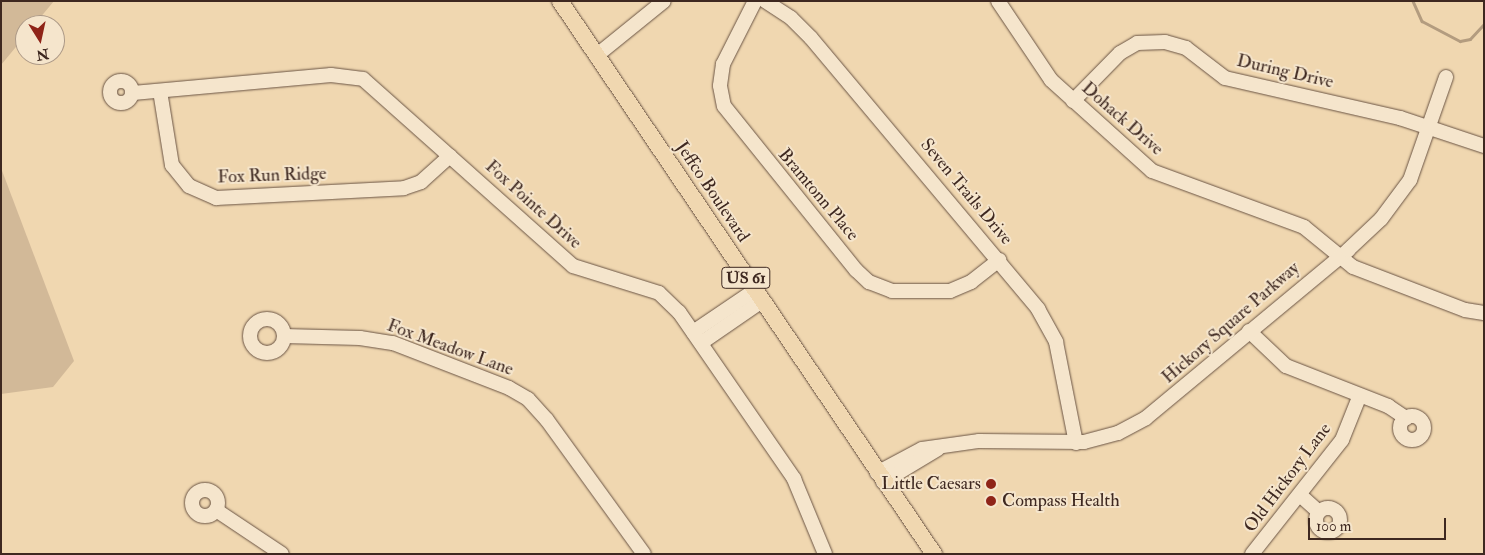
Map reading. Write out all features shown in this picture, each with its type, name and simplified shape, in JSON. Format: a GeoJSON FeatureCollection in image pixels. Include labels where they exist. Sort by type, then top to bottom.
{"type":"FeatureCollection","features":[{"type":"Feature","properties":{"kind":"main road","name":"Jeffco Boulevard"},"geometry":{"type":"LineString","coordinates":[[560,1],[880,478],[934,554]]}},
{"type":"Feature","properties":{"kind":"street"},"geometry":{"type":"LineString","coordinates":[[596,56],[664,1]]}},
{"type":"Feature","properties":{"kind":"street","name":"Bramtonn Place"},"geometry":{"type":"LineString","coordinates":[[755,1],[723,64],[720,86],[724,106],[856,270],[880,288],[942,292],[972,282],[999,260]]}},
{"type":"Feature","properties":{"kind":"street","name":"Seven Trails Drive"},"geometry":{"type":"LineString","coordinates":[[765,1],[791,18],[811,38],[999,260],[1054,336],[1067,384],[1076,443]]}},
{"type":"Feature","properties":{"kind":"street","name":"Dohack Drive"},"geometry":{"type":"LineString","coordinates":[[998,1],[1044,71],[1074,101],[1152,171],[1304,227],[1353,267],[1465,310],[1484,313]]}},
{"type":"Feature","properties":{"kind":"street","name":"During Drive"},"geometry":{"type":"LineString","coordinates":[[1074,101],[1120,53],[1137,43],[1162,42],[1186,48],[1225,78],[1430,127],[1484,146]]}},
{"type":"Feature","properties":{"kind":"street","name":"Fox Pointe Drive"},"geometry":{"type":"LineString","coordinates":[[133,93],[331,75],[363,79],[573,266],[659,293],[697,337],[794,479],[826,554]]}},
{"type":"Feature","properties":{"kind":"street","name":"Hickory Square Parkway"},"geometry":{"type":"LineString","coordinates":[[880,478],[938,449],[979,441],[1076,443],[1112,435],[1146,418],[1364,236],[1399,196],[1410,180],[1446,77]]}},
{"type":"Feature","properties":{"kind":"street","name":"Fox Run Ridge"},"geometry":{"type":"LineString","coordinates":[[160,91],[172,165],[189,186],[216,198],[404,188],[428,177],[450,156]]}},
{"type":"Feature","properties":{"kind":"street"},"geometry":{"type":"LineString","coordinates":[[697,337],[758,295]]}},
{"type":"Feature","properties":{"kind":"street"},"geometry":{"type":"LineString","coordinates":[[1249,331],[1286,366],[1398,410],[1406,418]]}},
{"type":"Feature","properties":{"kind":"street","name":"Fox Meadow Lane"},"geometry":{"type":"LineString","coordinates":[[284,336],[360,338],[393,343],[509,388],[528,400],[547,420],[644,554]]}},
{"type":"Feature","properties":{"kind":"street","name":"Old Hickory Lane"},"geometry":{"type":"LineString","coordinates":[[1252,554],[1300,496],[1342,440],[1360,395]]}},
{"type":"Feature","properties":{"kind":"street"},"geometry":{"type":"LineString","coordinates":[[1300,496],[1319,512]]}},
{"type":"Feature","properties":{"kind":"street"},"geometry":{"type":"LineString","coordinates":[[216,510],[282,554]]}},
{"type":"Feature","properties":{"kind":"shaded area"},"geometry":{"type":"Polygon","coordinates":[[[1,1],[54,1],[42,15],[15,15],[15,48],[1,65],[1,1]]]}},
{"type":"Feature","properties":{"kind":"shaded area"},"geometry":{"type":"Polygon","coordinates":[[[1,168],[74,361],[53,387],[1,394],[1,168]]]}},
{"type":"Feature","properties":{"kind":"waterway"},"geometry":{"type":"LineString","coordinates":[[1413,1],[1422,21],[1460,41],[1470,39],[1484,24]]}},
{"type":"Feature","properties":{"kind":"place","name":"Little Caesars"},"geometry":{"type":"Point","coordinates":[991,484]}},
{"type":"Feature","properties":{"kind":"place","name":"Compass Health"},"geometry":{"type":"Point","coordinates":[991,501]}}]}
